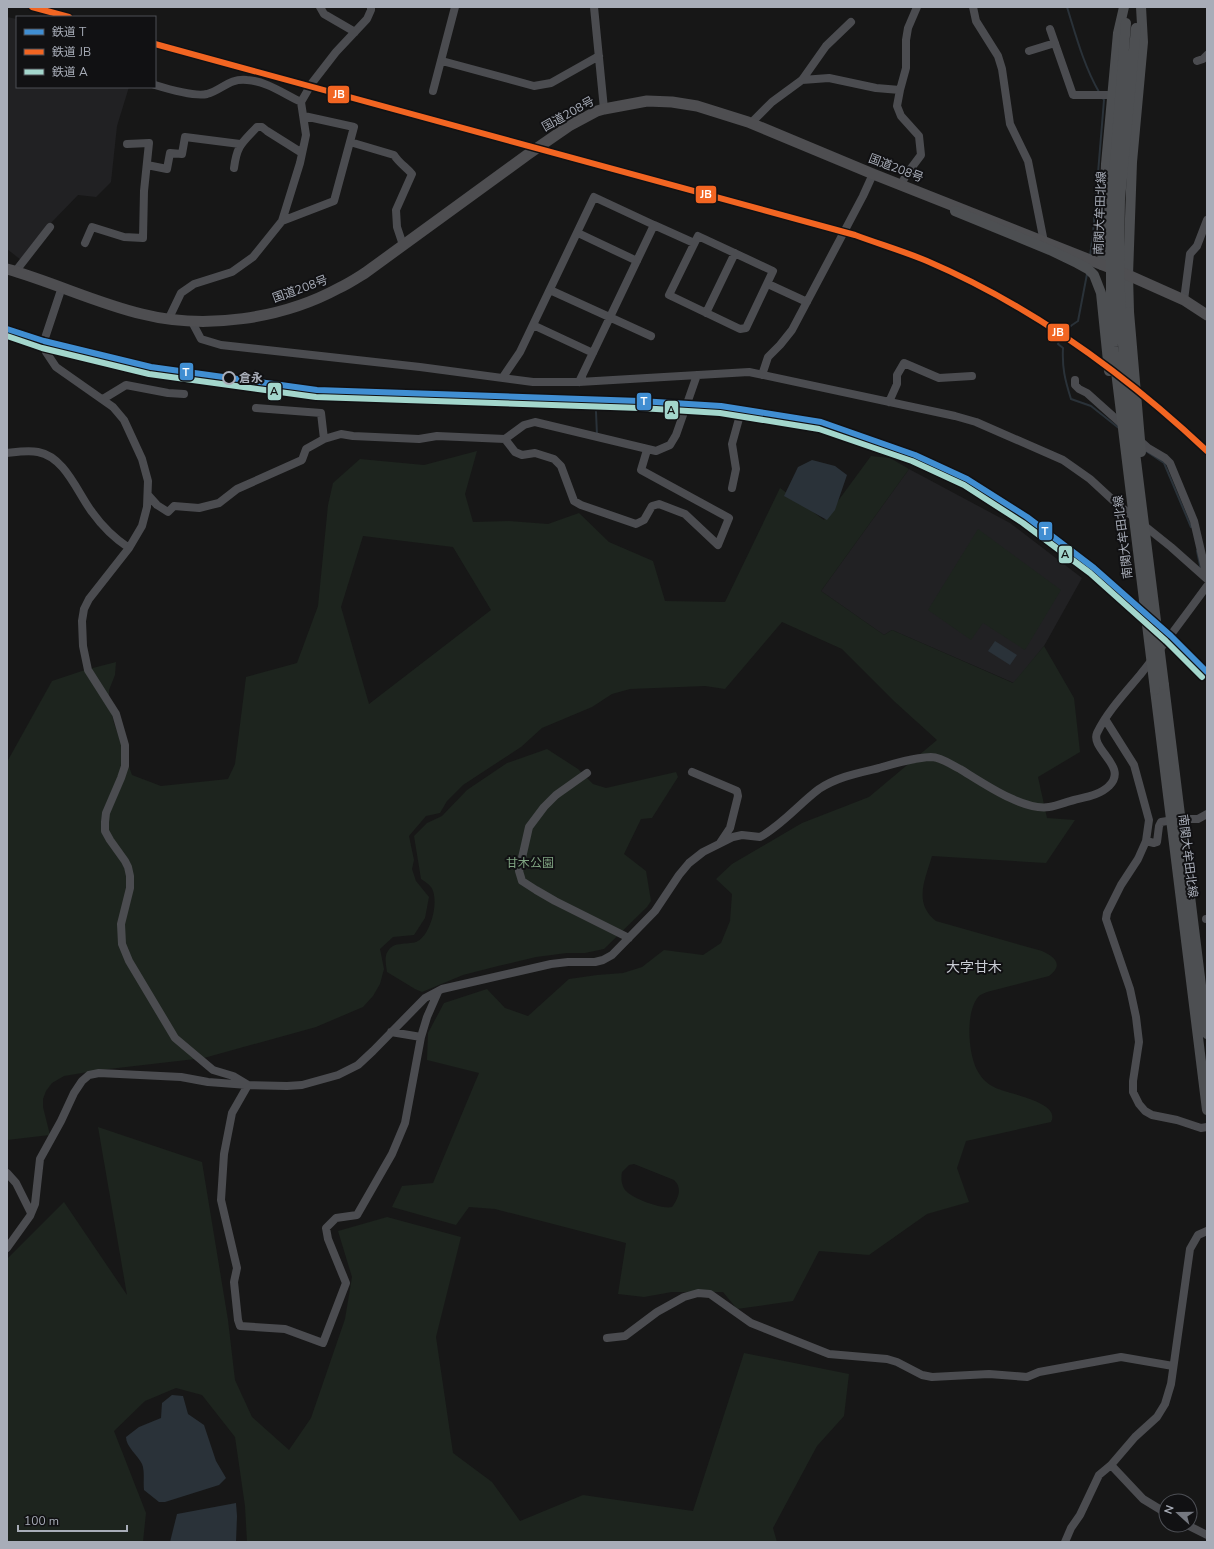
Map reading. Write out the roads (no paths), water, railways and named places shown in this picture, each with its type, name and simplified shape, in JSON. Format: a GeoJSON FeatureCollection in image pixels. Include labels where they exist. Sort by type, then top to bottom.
{"type":"FeatureCollection","features":[{"type":"Feature","properties":{"kind":"highway","name":"国道208号"},"geometry":{"type":"LineString","coordinates":[[11,270],[143,314],[192,322],[232,320],[271,313],[315,299],[339,289],[359,277],[526,155],[569,126],[597,111],[647,101],[672,102],[697,106],[751,123],[873,174],[1128,275],[1184,300],[1207,315]]}},
{"type":"Feature","properties":{"kind":"main road"},"geometry":{"type":"LineString","coordinates":[[1102,265],[1106,164],[1118,33],[1124,7]]}},
{"type":"Feature","properties":{"kind":"main road","name":"南関大牟田北線"},"geometry":{"type":"LineString","coordinates":[[1128,7],[1111,212],[1113,346],[1155,690],[1176,820],[1207,1034]]}},
{"type":"Feature","properties":{"kind":"main road","name":"南関大牟田北線"},"geometry":{"type":"LineString","coordinates":[[1138,7],[1120,199],[1119,262],[1121,324],[1126,388],[1164,685],[1176,820],[1207,1110]]}},
{"type":"Feature","properties":{"kind":"main road"},"geometry":{"type":"LineString","coordinates":[[1141,502],[1143,478],[1129,312],[1128,275],[1132,162],[1143,42],[1142,7]]}},
{"type":"Feature","properties":{"kind":"main road"},"geometry":{"type":"LineString","coordinates":[[905,186],[955,211],[1050,250],[1088,269],[1094,275],[1101,293],[1111,382],[1127,465]]}},
{"type":"Feature","properties":{"kind":"street"},"geometry":{"type":"LineString","coordinates":[[320,7],[324,14],[355,32]]}},
{"type":"Feature","properties":{"kind":"street"},"geometry":{"type":"LineString","coordinates":[[169,318],[181,294],[194,284],[232,272],[253,257],[282,221],[306,135],[301,102],[312,83],[355,32],[368,19],[370,7]]}},
{"type":"Feature","properties":{"kind":"street"},"geometry":{"type":"LineString","coordinates":[[433,91],[456,7]]}},
{"type":"Feature","properties":{"kind":"street"},"geometry":{"type":"LineString","coordinates":[[594,7],[604,109]]}},
{"type":"Feature","properties":{"kind":"street"},"geometry":{"type":"LineString","coordinates":[[905,186],[906,175],[921,155],[918,136],[901,116],[897,106],[906,68],[906,40],[908,28],[917,7]]}},
{"type":"Feature","properties":{"kind":"street"},"geometry":{"type":"LineString","coordinates":[[972,7],[976,21],[998,56],[1002,69],[1010,124],[1028,161],[1044,242]]}},
{"type":"Feature","properties":{"kind":"street"},"geometry":{"type":"LineString","coordinates":[[751,123],[772,102],[802,80],[826,46],[851,22]]}},
{"type":"Feature","properties":{"kind":"street"},"geometry":{"type":"LineString","coordinates":[[1050,29],[1073,94],[1112,95]]}},
{"type":"Feature","properties":{"kind":"street"},"geometry":{"type":"LineString","coordinates":[[1029,51],[1055,43]]}},
{"type":"Feature","properties":{"kind":"street"},"geometry":{"type":"LineString","coordinates":[[1196,61],[1203,59],[1207,55]]}},
{"type":"Feature","properties":{"kind":"street"},"geometry":{"type":"LineString","coordinates":[[442,61],[534,86],[551,83],[599,56]]}},
{"type":"Feature","properties":{"kind":"street"},"geometry":{"type":"LineString","coordinates":[[802,80],[829,78],[876,88],[900,90]]}},
{"type":"Feature","properties":{"kind":"street"},"geometry":{"type":"LineString","coordinates":[[156,85],[186,93],[206,94],[231,81],[247,80],[266,85],[301,102]]}},
{"type":"Feature","properties":{"kind":"street"},"geometry":{"type":"LineString","coordinates":[[282,221],[334,201],[354,127],[304,116]]}},
{"type":"Feature","properties":{"kind":"street"},"geometry":{"type":"LineString","coordinates":[[234,168],[240,144],[257,127],[262,127],[302,153]]}},
{"type":"Feature","properties":{"kind":"street"},"geometry":{"type":"LineString","coordinates":[[147,165],[167,169],[170,153],[182,154],[185,137],[240,144]]}},
{"type":"Feature","properties":{"kind":"street"},"geometry":{"type":"LineString","coordinates":[[350,142],[394,155],[412,174],[396,210],[397,227],[403,246]]}},
{"type":"Feature","properties":{"kind":"street"},"geometry":{"type":"LineString","coordinates":[[85,243],[92,228],[124,237],[144,238],[144,191],[149,143],[127,144]]}},
{"type":"Feature","properties":{"kind":"street"},"geometry":{"type":"LineString","coordinates":[[762,375],[768,357],[792,330],[863,196],[873,174]]}},
{"type":"Feature","properties":{"kind":"street"},"geometry":{"type":"LineString","coordinates":[[503,377],[520,352],[594,197],[694,243]]}},
{"type":"Feature","properties":{"kind":"street"},"geometry":{"type":"LineString","coordinates":[[1184,300],[1190,254],[1197,246],[1207,220]]}},
{"type":"Feature","properties":{"kind":"street"},"geometry":{"type":"LineString","coordinates":[[579,382],[654,225]]}},
{"type":"Feature","properties":{"kind":"street"},"geometry":{"type":"LineString","coordinates":[[11,270],[50,227]]}},
{"type":"Feature","properties":{"kind":"street"},"geometry":{"type":"LineString","coordinates":[[578,233],[637,261]]}},
{"type":"Feature","properties":{"kind":"street"},"geometry":{"type":"LineString","coordinates":[[698,236],[773,271],[746,328],[740,329],[669,295],[694,243],[698,236]]}},
{"type":"Feature","properties":{"kind":"street"},"geometry":{"type":"LineString","coordinates":[[706,313],[735,253]]}},
{"type":"Feature","properties":{"kind":"street"},"geometry":{"type":"LineString","coordinates":[[768,284],[807,302]]}},
{"type":"Feature","properties":{"kind":"street"},"geometry":{"type":"LineString","coordinates":[[62,287],[44,341],[46,352],[56,367],[103,399],[113,407],[124,420],[142,459],[148,481],[147,507],[142,526],[129,548],[89,599],[84,609],[82,621],[83,646],[88,670],[116,714],[124,745],[125,766],[106,813],[105,822],[105,831],[125,861],[130,876],[130,888],[121,924],[122,944],[129,961],[175,1038],[213,1070],[233,1076],[248,1085]]}},
{"type":"Feature","properties":{"kind":"street"},"geometry":{"type":"LineString","coordinates":[[550,290],[651,336]]}},
{"type":"Feature","properties":{"kind":"street"},"geometry":{"type":"LineString","coordinates":[[192,322],[201,339],[221,345],[503,377],[533,382],[579,382],[749,372],[932,410],[976,422],[1063,460],[1090,479],[1116,503],[1207,578]]}},
{"type":"Feature","properties":{"kind":"street"},"geometry":{"type":"LineString","coordinates":[[533,325],[593,353]]}},
{"type":"Feature","properties":{"kind":"street"},"geometry":{"type":"LineString","coordinates":[[889,402],[897,384],[897,375],[904,363],[939,378],[972,376]]}},
{"type":"Feature","properties":{"kind":"street"},"geometry":{"type":"LineString","coordinates":[[148,495],[157,505],[168,512],[174,506],[199,508],[218,503],[237,488],[302,460],[306,449],[324,439],[342,434],[352,436],[419,439],[437,436],[446,438],[505,438],[524,425],[534,422],[656,451],[670,445],[676,435],[697,374]]}},
{"type":"Feature","properties":{"kind":"street"},"geometry":{"type":"LineString","coordinates":[[1075,380],[1075,386],[1087,394],[1148,448],[1165,458],[1170,464],[1194,521],[1207,578]]}},
{"type":"Feature","properties":{"kind":"street"},"geometry":{"type":"LineString","coordinates":[[103,399],[126,385],[168,393],[184,394]]}},
{"type":"Feature","properties":{"kind":"street"},"geometry":{"type":"LineString","coordinates":[[256,408],[321,413],[324,439]]}},
{"type":"Feature","properties":{"kind":"street"},"geometry":{"type":"LineString","coordinates":[[685,408],[740,415],[732,444],[736,469],[732,488]]}},
{"type":"Feature","properties":{"kind":"street"},"geometry":{"type":"LineString","coordinates":[[505,438],[515,452],[522,455],[535,453],[554,459],[562,466],[574,501],[581,505],[636,524],[644,520],[652,506],[659,504],[685,514],[718,545],[729,518],[641,470],[647,450]]}},
{"type":"Feature","properties":{"kind":"street"},"geometry":{"type":"LineString","coordinates":[[7,452],[37,451],[49,456],[64,469],[72,479],[92,512],[115,539],[129,548]]}},
{"type":"Feature","properties":{"kind":"street"},"geometry":{"type":"LineString","coordinates":[[7,1248],[31,1213],[35,1204],[40,1159],[61,1121],[74,1093],[82,1080],[89,1075],[99,1073],[182,1077],[208,1082],[287,1086],[302,1085],[338,1075],[358,1065],[425,998],[442,989],[551,964],[568,962],[595,962],[612,955],[656,911],[678,875],[689,863],[703,852],[733,837],[742,835],[760,837],[820,789],[835,780],[909,760],[934,757],[950,763],[981,782],[1022,803],[1035,807],[1049,807],[1095,795],[1105,790],[1114,779],[1114,774],[1112,765],[1107,756],[1096,743],[1096,736],[1105,719],[1174,632],[1207,586]]}},
{"type":"Feature","properties":{"kind":"street"},"geometry":{"type":"LineString","coordinates":[[1105,719],[1134,765],[1149,820],[1146,841],[1138,859],[1107,913],[1106,919],[1130,989],[1136,1016],[1138,1042],[1133,1092],[1142,1107],[1152,1115],[1177,1120],[1201,1128],[1207,1127]]}},
{"type":"Feature","properties":{"kind":"street"},"geometry":{"type":"LineString","coordinates":[[692,772],[731,787],[737,791],[738,796],[730,828],[719,843]]}},
{"type":"Feature","properties":{"kind":"street"},"geometry":{"type":"LineString","coordinates":[[587,773],[556,795],[544,807],[529,827],[519,871],[522,881],[536,890],[629,938]]}},
{"type":"Feature","properties":{"kind":"street"},"geometry":{"type":"LineString","coordinates":[[1146,841],[1154,843],[1157,842],[1158,826],[1161,822],[1198,820],[1207,814]]}},
{"type":"Feature","properties":{"kind":"street"},"geometry":{"type":"LineString","coordinates":[[248,1085],[232,1114],[224,1154],[221,1200],[238,1268],[234,1282],[238,1320],[240,1326],[285,1329],[323,1343],[346,1283],[328,1239],[326,1228],[336,1218],[357,1215],[392,1154],[405,1123],[421,1037],[427,1017],[438,992]]}},
{"type":"Feature","properties":{"kind":"street"},"geometry":{"type":"LineString","coordinates":[[390,1032],[421,1037]]}},
{"type":"Feature","properties":{"kind":"street"},"geometry":{"type":"LineString","coordinates":[[7,1173],[16,1183],[31,1213]]}},
{"type":"Feature","properties":{"kind":"street"},"geometry":{"type":"LineString","coordinates":[[1065,1542],[1099,1475],[1111,1465],[1135,1437],[1157,1417],[1167,1397],[1171,1384],[1190,1249],[1198,1235],[1207,1231]]}},
{"type":"Feature","properties":{"kind":"street"},"geometry":{"type":"LineString","coordinates":[[607,1338],[625,1336],[657,1312],[684,1297],[698,1293],[710,1294],[751,1323],[778,1332],[822,1352],[829,1354],[887,1359],[922,1375],[932,1377],[989,1374],[1027,1377],[1039,1372],[1121,1357],[1173,1366]]}},
{"type":"Feature","properties":{"kind":"street"},"geometry":{"type":"LineString","coordinates":[[1111,1465],[1143,1499],[1158,1508]]}},
{"type":"Feature","properties":{"kind":"street"},"geometry":{"type":"LineString","coordinates":[[1198,1530],[1207,1535]]}},
{"type":"Feature","properties":{"kind":"waterway"},"geometry":{"type":"LineString","coordinates":[[1067,7],[1077,40],[1099,92]]}},
{"type":"Feature","properties":{"kind":"waterway"},"geometry":{"type":"LineString","coordinates":[[1090,256],[1104,100],[1102,97]]}},
{"type":"Feature","properties":{"kind":"waterway"},"geometry":{"type":"LineString","coordinates":[[1087,274],[1078,321],[1066,331],[1058,344],[1063,348],[1063,362],[1071,399],[1091,406],[1120,429]]}},
{"type":"Feature","properties":{"kind":"waterway"},"geometry":{"type":"LineString","coordinates":[[596,412],[597,435]]}},
{"type":"Feature","properties":{"kind":"waterway"},"geometry":{"type":"LineString","coordinates":[[1146,451],[1164,463],[1191,527]]}},
{"type":"Feature","properties":{"kind":"waterway"},"geometry":{"type":"LineString","coordinates":[[1197,551],[1201,570]]}},
{"type":"Feature","properties":{"kind":"rail line","name":"JB"},"geometry":{"type":"LineString","coordinates":[[32,7],[65,16]]}},
{"type":"Feature","properties":{"kind":"rail line","name":"JB"},"geometry":{"type":"LineString","coordinates":[[156,44],[855,235],[918,257],[966,279],[1040,320],[1110,368],[1175,422],[1207,451]]}},
{"type":"Feature","properties":{"kind":"rail line","name":"T"},"geometry":{"type":"LineString","coordinates":[[7,329],[44,341],[151,367],[317,390],[640,401],[721,406],[821,422],[915,455],[967,479],[1027,517],[1094,568],[1171,636],[1207,672]]}},
{"type":"Feature","properties":{"kind":"rail line","name":"A"},"geometry":{"type":"LineString","coordinates":[[7,336],[42,348],[149,374],[316,397],[640,408],[720,413],[819,429],[912,461],[964,485],[1023,523],[1090,573],[1166,641],[1202,677]]}},
{"type":"Feature","properties":{"kind":"place","name":"倉永"},"geometry":{"type":"Point","coordinates":[229,378]}},
{"type":"Feature","properties":{"kind":"district","name":"大字甘木"},"geometry":{"type":"Point","coordinates":[974,967]}},
{"type":"Feature","properties":{"kind":"park label","name":"甘木公園"},"geometry":{"type":"Point","coordinates":[530,863]}}]}
